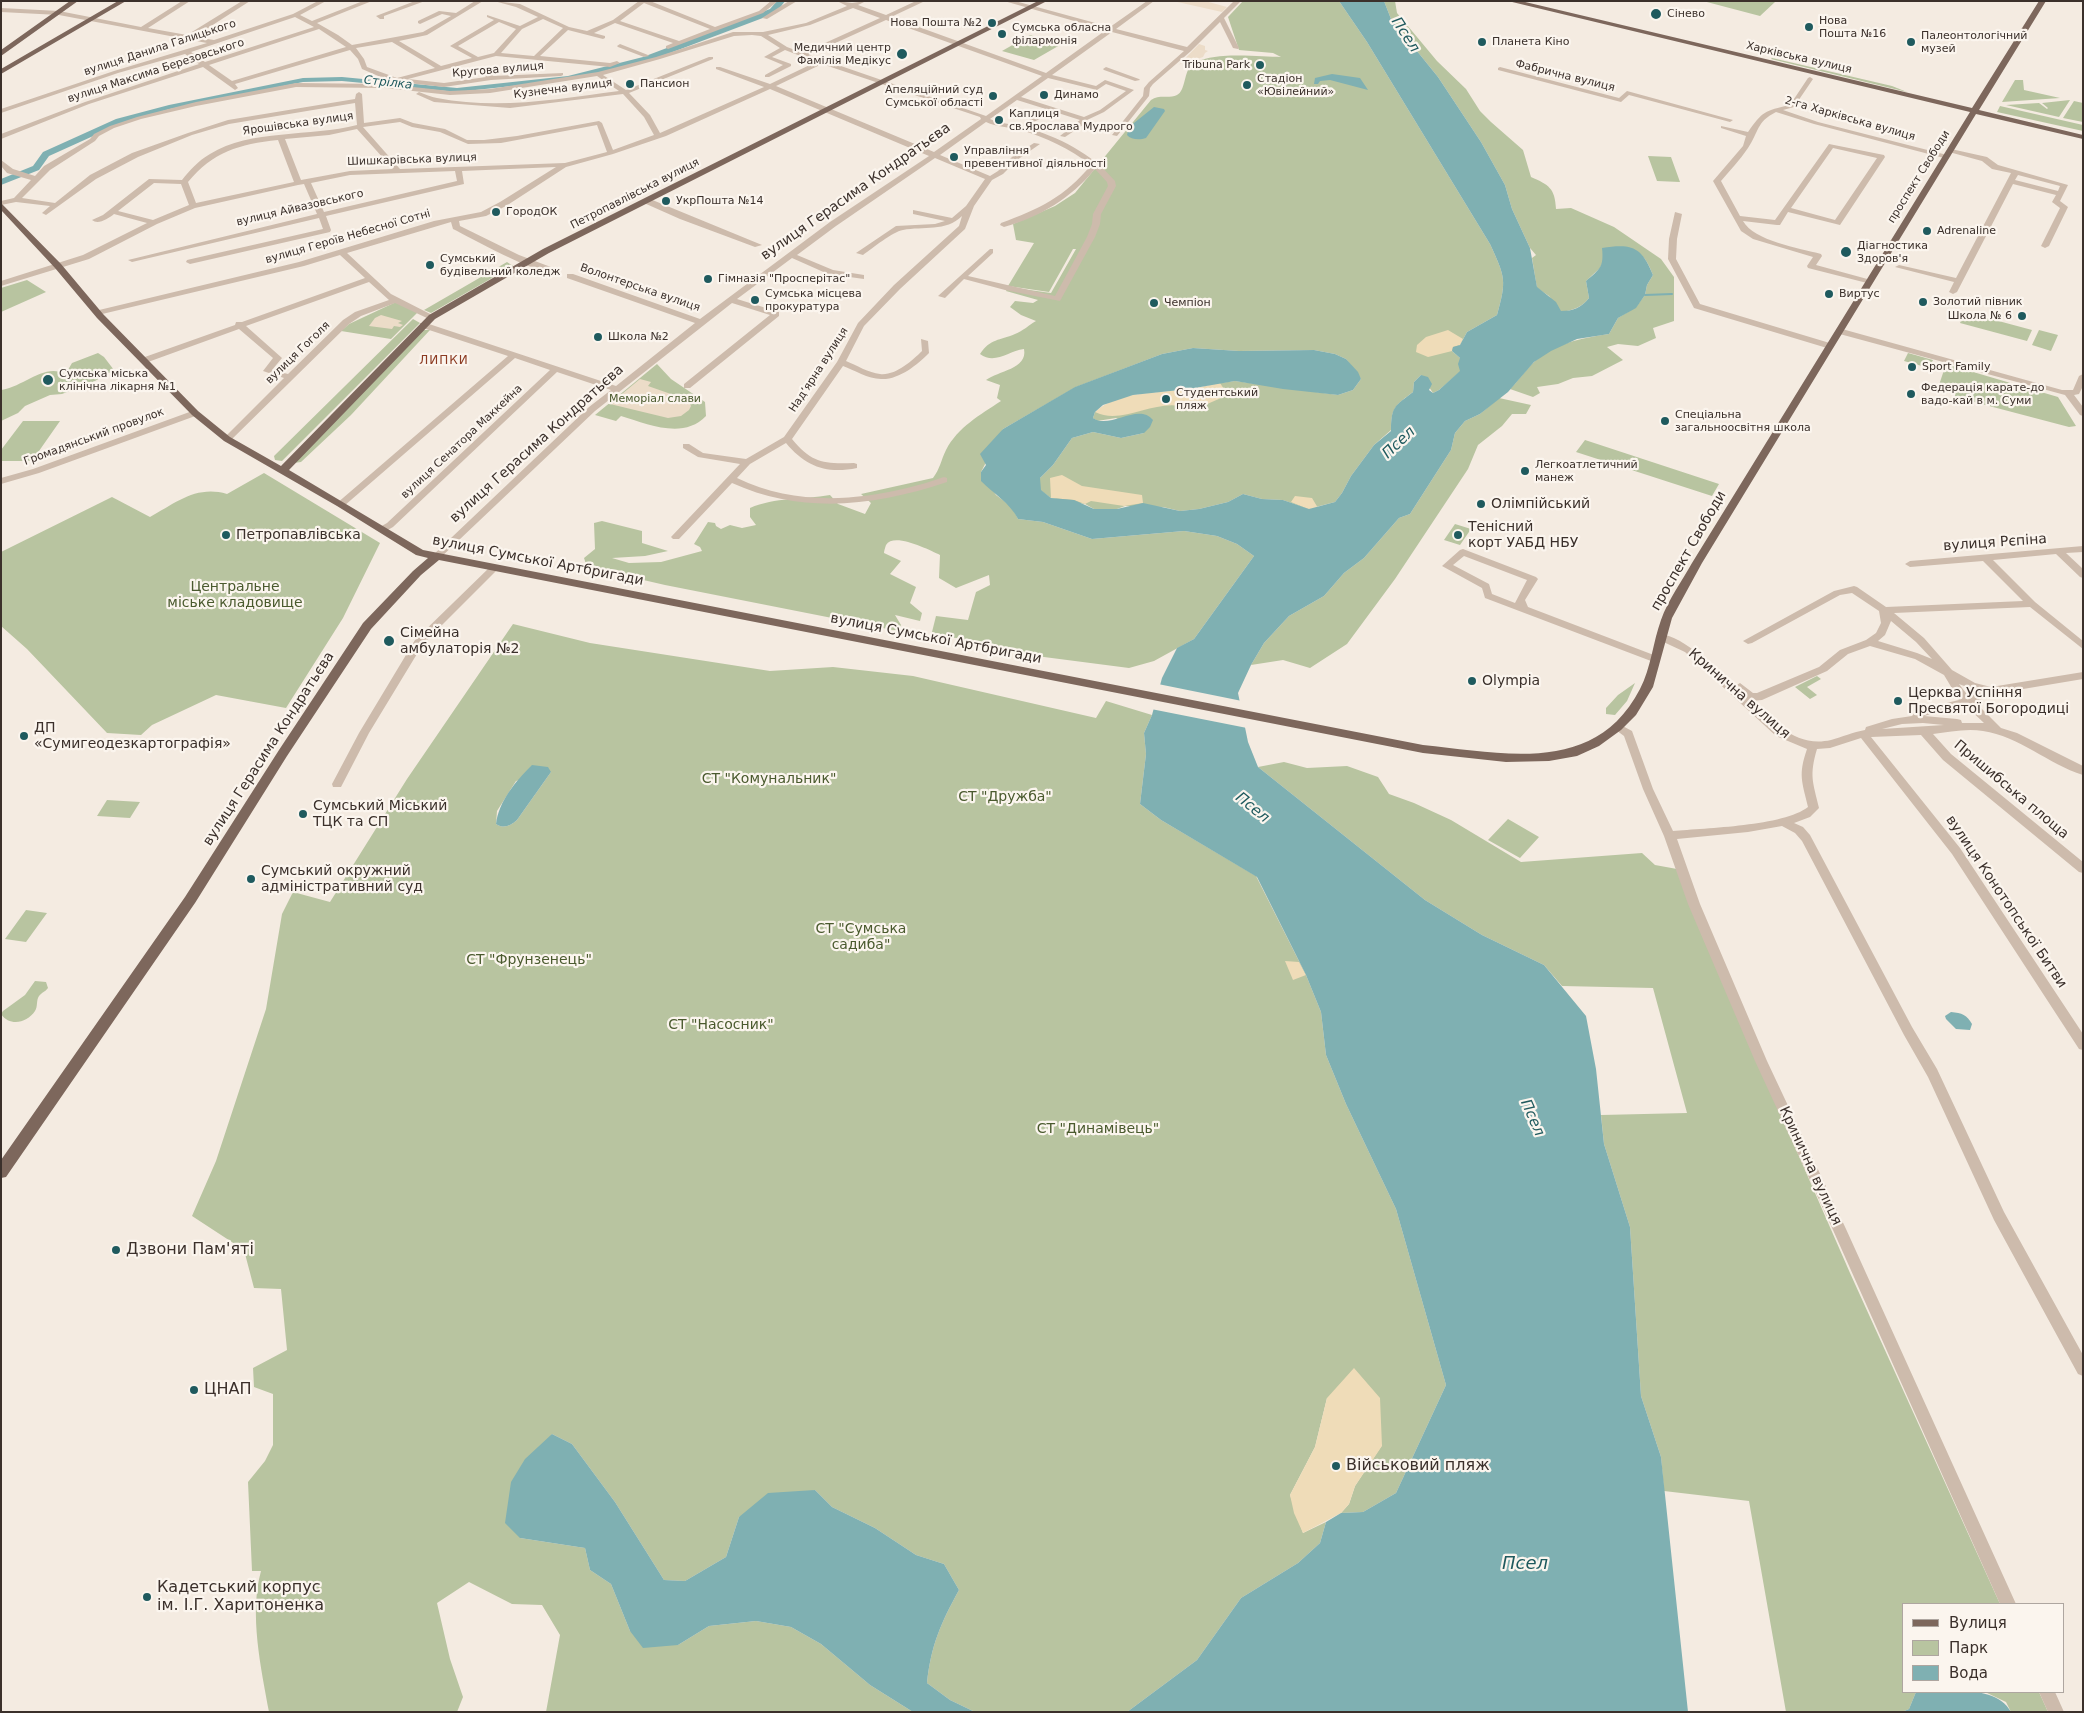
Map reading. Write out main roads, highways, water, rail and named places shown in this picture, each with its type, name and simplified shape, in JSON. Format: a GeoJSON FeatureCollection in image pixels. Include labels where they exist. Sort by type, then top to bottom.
{"type":"FeatureCollection","features":[{"type":"Feature","properties":{"kind":"main road"},"geometry":{"type":"LineString","coordinates":[[1,54],[75,1]]}},
{"type":"Feature","properties":{"kind":"main road"},"geometry":{"type":"LineString","coordinates":[[1,72],[123,1]]}},
{"type":"Feature","properties":{"kind":"main road","name":"Петропавлівська вулиця"},"geometry":{"type":"LineString","coordinates":[[282,471],[432,317],[526,263],[826,109],[1044,1]]}},
{"type":"Feature","properties":{"kind":"main road","name":"Харківська вулиця"},"geometry":{"type":"LineString","coordinates":[[1511,1],[2083,137]]}},
{"type":"Feature","properties":{"kind":"main road","name":"проспект Свободи"},"geometry":{"type":"LineString","coordinates":[[1286,723],[1423,749],[1506,758],[1549,757],[1573,753],[1595,743],[1617,727],[1641,700],[1656,659],[1669,612],[1697,563],[2042,1]]}},
{"type":"Feature","properties":{"kind":"main road","name":"вулиця Сумської Артбригади"},"geometry":{"type":"LineString","coordinates":[[1,204],[98,313],[195,413],[227,439],[341,504],[420,553],[1286,723]]}},
{"type":"Feature","properties":{"kind":"main road","name":"вулиця Герасима Кондратьєва"},"geometry":{"type":"LineString","coordinates":[[1,1172],[190,900],[282,753],[367,626],[436,557]]}},
{"type":"Feature","properties":{"kind":"water","name":"Псел"},"geometry":{"type":"Polygon","coordinates":[[[1339,1],[1384,1],[1391,19],[1438,77],[1481,142],[1505,185],[1512,209],[1530,248],[1537,287],[1556,302],[1561,311],[1576,308],[1589,298],[1586,281],[1602,264],[1602,248],[1621,246],[1635,249],[1645,258],[1653,275],[1647,285],[1645,295],[1636,308],[1618,318],[1609,334],[1577,339],[1551,351],[1534,362],[1508,392],[1480,414],[1465,421],[1455,433],[1451,450],[1410,514],[1399,518],[1364,558],[1344,573],[1324,596],[1289,616],[1264,643],[1238,693],[1248,742],[1258,767],[1425,900],[1482,935],[1544,965],[1586,1016],[1596,1069],[1604,1144],[1630,1227],[1641,1396],[1661,1457],[1688,1712],[1127,1712],[1197,1660],[1241,1598],[1298,1563],[1320,1543],[1326,1522],[1341,1513],[1363,1512],[1396,1493],[1446,1385],[1396,1209],[1346,1104],[1326,1055],[1321,1012],[1306,975],[1257,877],[1161,820],[1140,804],[1146,754],[1144,733],[1152,715],[1162,678],[1177,648],[1194,639],[1254,556],[1237,544],[1217,536],[1184,531],[1092,539],[1043,522],[1018,519],[1006,503],[981,481],[981,472],[986,465],[980,454],[1003,429],[1075,387],[1162,354],[1193,348],[1239,351],[1314,350],[1335,354],[1346,359],[1358,372],[1361,379],[1353,390],[1338,395],[1235,381],[1189,389],[1133,395],[1103,405],[1095,412],[1093,418],[1107,421],[1132,415],[1147,415],[1153,420],[1150,427],[1144,433],[1121,438],[1093,432],[1072,438],[1053,465],[1040,478],[1041,490],[1051,498],[1074,500],[1094,509],[1117,509],[1143,503],[1180,511],[1199,509],[1228,502],[1243,494],[1262,499],[1283,500],[1309,509],[1335,502],[1374,445],[1391,431],[1395,407],[1413,392],[1414,382],[1421,375],[1428,377],[1432,384],[1429,390],[1433,393],[1460,371],[1458,364],[1460,358],[1452,351],[1453,347],[1460,345],[1467,332],[1497,315],[1503,286],[1499,264],[1490,244],[1367,42],[1339,1]]]}},
{"type":"Feature","properties":{"kind":"water"},"geometry":{"type":"Polygon","coordinates":[[[1332,74],[1360,78],[1368,90],[1330,80],[1314,84],[1315,78],[1332,74]]]}},
{"type":"Feature","properties":{"kind":"water"},"geometry":{"type":"Polygon","coordinates":[[[1154,107],[1164,109],[1165,111],[1146,138],[1136,139],[1129,137],[1127,135],[1129,127],[1154,107]]]}},
{"type":"Feature","properties":{"kind":"water"},"geometry":{"type":"Polygon","coordinates":[[[532,765],[548,767],[551,772],[517,820],[507,826],[496,824],[500,807],[504,800],[532,765]]]}},
{"type":"Feature","properties":{"kind":"water"},"geometry":{"type":"Polygon","coordinates":[[[1951,1012],[1968,1018],[1972,1024],[1970,1030],[1956,1029],[1945,1016],[1951,1012]]]}},
{"type":"Feature","properties":{"kind":"water"},"geometry":{"type":"Polygon","coordinates":[[[552,1434],[572,1444],[615,1502],[664,1580],[685,1581],[726,1557],[739,1517],[768,1493],[815,1490],[832,1507],[875,1528],[916,1555],[944,1564],[959,1590],[947,1613],[934,1646],[927,1683],[950,1700],[975,1712],[913,1712],[870,1685],[821,1644],[791,1627],[756,1621],[709,1626],[678,1645],[643,1648],[630,1631],[611,1584],[590,1570],[585,1548],[520,1538],[505,1523],[511,1482],[525,1459],[552,1434]]]}},
{"type":"Feature","properties":{"kind":"water"},"geometry":{"type":"Polygon","coordinates":[[[1916,1693],[1982,1693],[2004,1703],[2011,1712],[1902,1712],[1909,1709],[1916,1693]]]}},
{"type":"Feature","properties":{"kind":"waterway","name":"Стрілка"},"geometry":{"type":"LineString","coordinates":[[1,182],[36,168],[46,154],[119,121],[169,107],[303,80],[342,79],[457,90],[568,78],[646,59],[773,11],[781,1]]}},
{"type":"Feature","properties":{"kind":"waterway"},"geometry":{"type":"LineString","coordinates":[[1645,295],[1672,294]]}},
{"type":"Feature","properties":{"kind":"place","name":"Сінево"},"geometry":{"type":"Point","coordinates":[1656,14]}},
{"type":"Feature","properties":{"kind":"place","name":"Нова Пошта №2"},"geometry":{"type":"Point","coordinates":[992,23]}},
{"type":"Feature","properties":{"kind":"place","name":"Нова Пошта №16"},"geometry":{"type":"Point","coordinates":[1809,27]}},
{"type":"Feature","properties":{"kind":"place","name":"Сумська обласна філармонія"},"geometry":{"type":"Point","coordinates":[1002,34]}},
{"type":"Feature","properties":{"kind":"place","name":"Планета Кіно"},"geometry":{"type":"Point","coordinates":[1482,42]}},
{"type":"Feature","properties":{"kind":"place","name":"Палеонтологічний музей"},"geometry":{"type":"Point","coordinates":[1911,42]}},
{"type":"Feature","properties":{"kind":"place","name":"Медичний центр Фамілія Медікус"},"geometry":{"type":"Point","coordinates":[902,54]}},
{"type":"Feature","properties":{"kind":"place","name":"Tribuna Park"},"geometry":{"type":"Point","coordinates":[1260,65]}},
{"type":"Feature","properties":{"kind":"place","name":"Пансион"},"geometry":{"type":"Point","coordinates":[630,84]}},
{"type":"Feature","properties":{"kind":"place","name":"Стадіон «Ювілейний»"},"geometry":{"type":"Point","coordinates":[1247,85]}},
{"type":"Feature","properties":{"kind":"place","name":"Динамо"},"geometry":{"type":"Point","coordinates":[1044,95]}},
{"type":"Feature","properties":{"kind":"place","name":"Апеляційний суд Сумської області"},"geometry":{"type":"Point","coordinates":[993,96]}},
{"type":"Feature","properties":{"kind":"place","name":"Каплиця св.Ярослава Мудрого"},"geometry":{"type":"Point","coordinates":[999,120]}},
{"type":"Feature","properties":{"kind":"place","name":"Управління превентивної діяльності"},"geometry":{"type":"Point","coordinates":[954,157]}},
{"type":"Feature","properties":{"kind":"place","name":"УкрПошта №14"},"geometry":{"type":"Point","coordinates":[666,201]}},
{"type":"Feature","properties":{"kind":"place","name":"ГородОК"},"geometry":{"type":"Point","coordinates":[496,212]}},
{"type":"Feature","properties":{"kind":"place","name":"Adrenaline"},"geometry":{"type":"Point","coordinates":[1927,231]}},
{"type":"Feature","properties":{"kind":"place","name":"Діагностика Здоров'я"},"geometry":{"type":"Point","coordinates":[1846,252]}},
{"type":"Feature","properties":{"kind":"place","name":"Сумський будівельний коледж"},"geometry":{"type":"Point","coordinates":[430,265]}},
{"type":"Feature","properties":{"kind":"place","name":"Гімназія \"Просперітас\""},"geometry":{"type":"Point","coordinates":[708,279]}},
{"type":"Feature","properties":{"kind":"place","name":"Виртус"},"geometry":{"type":"Point","coordinates":[1829,294]}},
{"type":"Feature","properties":{"kind":"place","name":"Сумська місцева прокуратура"},"geometry":{"type":"Point","coordinates":[755,300]}},
{"type":"Feature","properties":{"kind":"place","name":"Золотий півник"},"geometry":{"type":"Point","coordinates":[1923,302]}},
{"type":"Feature","properties":{"kind":"place","name":"Чемпіон"},"geometry":{"type":"Point","coordinates":[1154,303]}},
{"type":"Feature","properties":{"kind":"place","name":"Школа № 6"},"geometry":{"type":"Point","coordinates":[2022,316]}},
{"type":"Feature","properties":{"kind":"place","name":"Школа №2"},"geometry":{"type":"Point","coordinates":[598,337]}},
{"type":"Feature","properties":{"kind":"place","name":"Sport Family"},"geometry":{"type":"Point","coordinates":[1912,367]}},
{"type":"Feature","properties":{"kind":"place","name":"Сумська міська клінічна лікарня №1"},"geometry":{"type":"Point","coordinates":[48,380]}},
{"type":"Feature","properties":{"kind":"place","name":"Федерація карате-до вадо-кай в м. Суми"},"geometry":{"type":"Point","coordinates":[1911,394]}},
{"type":"Feature","properties":{"kind":"place","name":"Студентський пляж"},"geometry":{"type":"Point","coordinates":[1166,399]}},
{"type":"Feature","properties":{"kind":"place","name":"Спеціальна загальноосвітня школа"},"geometry":{"type":"Point","coordinates":[1665,421]}},
{"type":"Feature","properties":{"kind":"place","name":"Легкоатлетичний манеж"},"geometry":{"type":"Point","coordinates":[1525,471]}},
{"type":"Feature","properties":{"kind":"place","name":"Олімпійський"},"geometry":{"type":"Point","coordinates":[1481,504]}},
{"type":"Feature","properties":{"kind":"place","name":"Петропавлівська"},"geometry":{"type":"Point","coordinates":[226,535]}},
{"type":"Feature","properties":{"kind":"place","name":"Тенісний корт УАБД НБУ"},"geometry":{"type":"Point","coordinates":[1458,535]}},
{"type":"Feature","properties":{"kind":"place","name":"Сімейна амбулаторія №2"},"geometry":{"type":"Point","coordinates":[389,641]}},
{"type":"Feature","properties":{"kind":"place","name":"Olympia"},"geometry":{"type":"Point","coordinates":[1472,681]}},
{"type":"Feature","properties":{"kind":"place","name":"Церква Успіння Пресвятої Богородиці"},"geometry":{"type":"Point","coordinates":[1898,701]}},
{"type":"Feature","properties":{"kind":"place","name":"ДП «Сумигеодезкартографія»"},"geometry":{"type":"Point","coordinates":[24,736]}},
{"type":"Feature","properties":{"kind":"place","name":"Сумський Міський ТЦК та СП"},"geometry":{"type":"Point","coordinates":[303,814]}},
{"type":"Feature","properties":{"kind":"place","name":"Сумський окружний адміністративний суд"},"geometry":{"type":"Point","coordinates":[251,879]}},
{"type":"Feature","properties":{"kind":"place","name":"Дзвони Пам'яті"},"geometry":{"type":"Point","coordinates":[116,1250]}},
{"type":"Feature","properties":{"kind":"place","name":"ЦНАП"},"geometry":{"type":"Point","coordinates":[194,1390]}},
{"type":"Feature","properties":{"kind":"place","name":"Військовий пляж"},"geometry":{"type":"Point","coordinates":[1336,1466]}},
{"type":"Feature","properties":{"kind":"place","name":"Кадетський корпус ім. І.Г. Харитоненка"},"geometry":{"type":"Point","coordinates":[147,1597]}},
{"type":"Feature","properties":{"kind":"district","name":"ЛИПКИ"},"geometry":{"type":"Point","coordinates":[444,361]}},
{"type":"Feature","properties":{"kind":"park label","name":"Меморіал слави"},"geometry":{"type":"Point","coordinates":[655,399]}},
{"type":"Feature","properties":{"kind":"park label","name":"Центральне міське кладовище"},"geometry":{"type":"Point","coordinates":[235,596]}},
{"type":"Feature","properties":{"kind":"park label","name":"СТ \"Комунальник\""},"geometry":{"type":"Point","coordinates":[769,779]}},
{"type":"Feature","properties":{"kind":"park label","name":"СТ \"Дружба\""},"geometry":{"type":"Point","coordinates":[1005,797]}},
{"type":"Feature","properties":{"kind":"park label","name":"СТ \"Сумська садиба\""},"geometry":{"type":"Point","coordinates":[861,938]}},
{"type":"Feature","properties":{"kind":"park label","name":"СТ \"Фрунзенець\""},"geometry":{"type":"Point","coordinates":[529,960]}},
{"type":"Feature","properties":{"kind":"park label","name":"СТ \"Насосник\""},"geometry":{"type":"Point","coordinates":[721,1025]}},
{"type":"Feature","properties":{"kind":"park label","name":"СТ \"Динамівець\""},"geometry":{"type":"Point","coordinates":[1098,1129]}}]}
